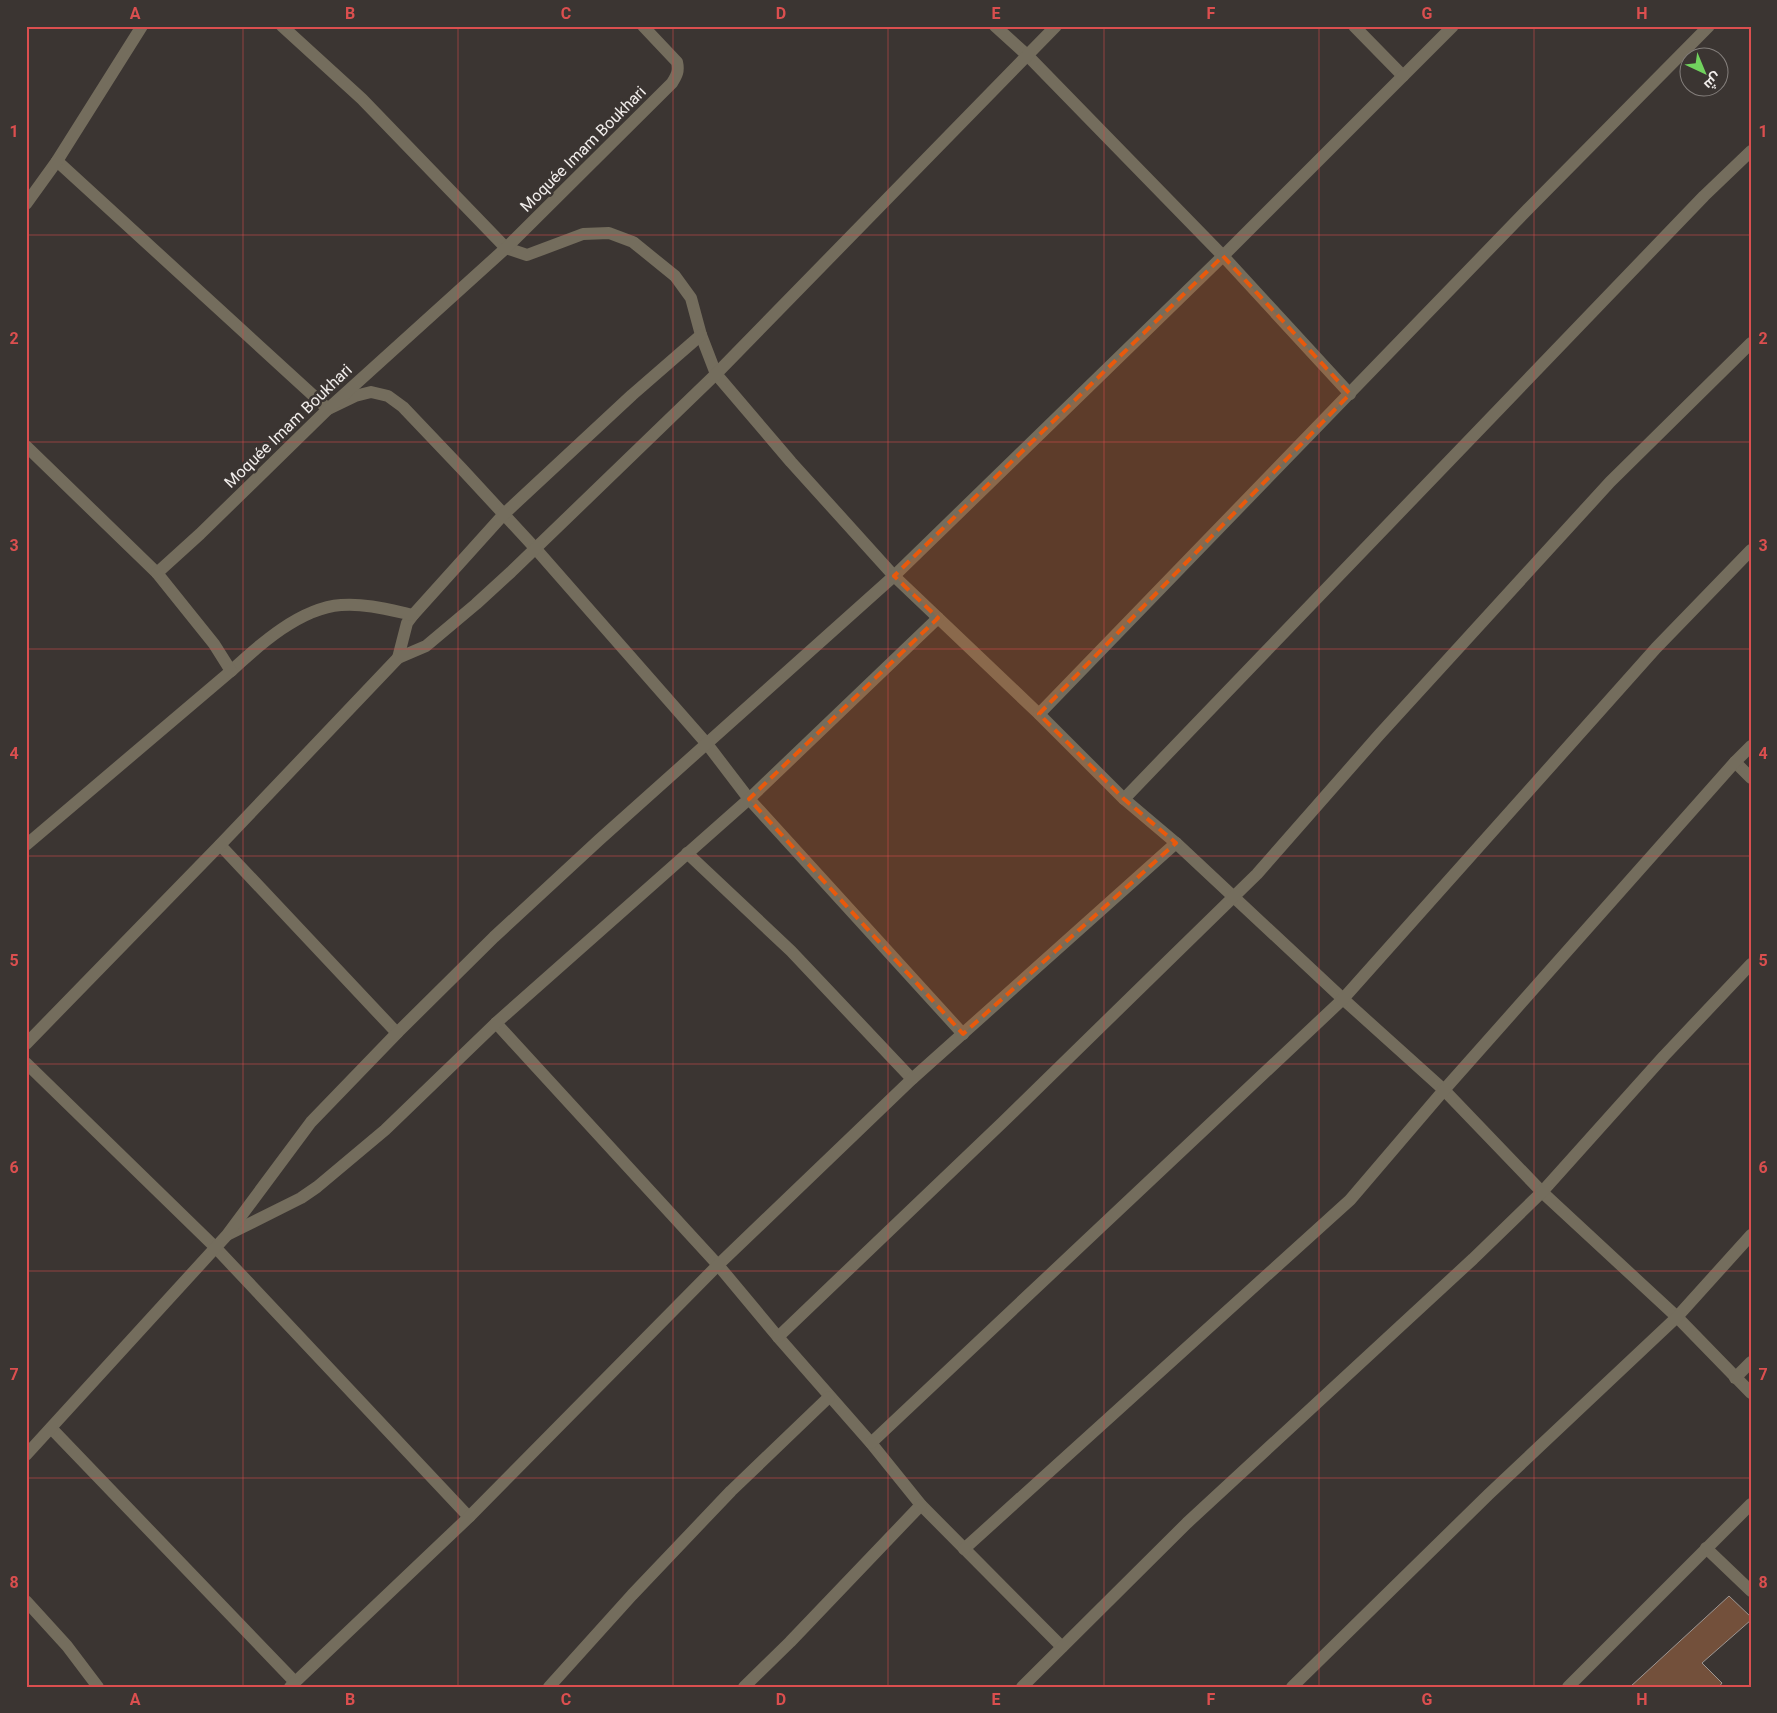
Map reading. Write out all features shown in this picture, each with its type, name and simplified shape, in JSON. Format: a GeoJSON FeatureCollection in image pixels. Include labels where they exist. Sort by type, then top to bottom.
{"type":"FeatureCollection","features":[{"type":"Feature","properties":{"kind":"street"},"geometry":{"type":"LineString","coordinates":[[26,204],[56,161],[142,26]]}},
{"type":"Feature","properties":{"kind":"street"},"geometry":{"type":"LineString","coordinates":[[282,26],[362,99],[506,248],[526,255],[583,234],[609,233],[633,242],[675,276],[691,298],[701,335],[716,374],[791,462],[894,576],[1039,714],[1124,799],[1176,843],[1343,999],[1444,1090],[1542,1192],[1677,1317],[1751,1393]]}},
{"type":"Feature","properties":{"kind":"street","name":"Moquée Imam Boukhari"},"geometry":{"type":"LineString","coordinates":[[157,573],[200,534],[328,409],[506,248],[672,83],[678,74],[677,62],[643,26]]}},
{"type":"Feature","properties":{"kind":"street"},"geometry":{"type":"LineString","coordinates":[[995,26],[1027,55],[1223,256],[1350,394]]}},
{"type":"Feature","properties":{"kind":"street"},"geometry":{"type":"LineString","coordinates":[[26,1044],[220,845],[398,658],[426,646],[444,632],[535,548],[716,374],[1056,26]]}},
{"type":"Feature","properties":{"kind":"street"},"geometry":{"type":"LineString","coordinates":[[1354,26],[1403,76]]}},
{"type":"Feature","properties":{"kind":"street"},"geometry":{"type":"LineString","coordinates":[[29,1448],[50,1428],[227,1235],[312,1122],[397,1033],[494,937],[599,840],[894,576],[1223,256],[1453,26]]}},
{"type":"Feature","properties":{"kind":"street"},"geometry":{"type":"LineString","coordinates":[[1039,714],[1703,28]]}},
{"type":"Feature","properties":{"kind":"street"},"geometry":{"type":"LineString","coordinates":[[1124,799],[1697,204],[1751,152]]}},
{"type":"Feature","properties":{"kind":"street"},"geometry":{"type":"LineString","coordinates":[[56,161],[328,409],[355,396],[372,392],[388,396],[403,407],[535,548],[707,744],[749,800],[963,1034]]}},
{"type":"Feature","properties":{"kind":"street"},"geometry":{"type":"LineString","coordinates":[[398,658],[408,623],[413,615],[504,514],[701,335]]}},
{"type":"Feature","properties":{"kind":"street"},"geometry":{"type":"LineString","coordinates":[[778,1337],[1003,1122],[1257,874],[1379,736],[1610,482],[1751,343]]}},
{"type":"Feature","properties":{"kind":"street"},"geometry":{"type":"LineString","coordinates":[[26,446],[157,573],[214,644],[231,672]]}},
{"type":"Feature","properties":{"kind":"street"},"geometry":{"type":"LineString","coordinates":[[870,1443],[1343,999],[1656,648],[1751,550]]}},
{"type":"Feature","properties":{"kind":"street"},"geometry":{"type":"LineString","coordinates":[[26,844],[231,672],[253,650],[302,615],[340,605],[368,606],[413,615]]}},
{"type":"Feature","properties":{"kind":"street"},"geometry":{"type":"LineString","coordinates":[[227,1235],[301,1198],[317,1187],[384,1130],[496,1024],[749,800],[938,618]]}},
{"type":"Feature","properties":{"kind":"street"},"geometry":{"type":"LineString","coordinates":[[964,1548],[1350,1200],[1444,1090],[1734,762],[1751,746]]}},
{"type":"Feature","properties":{"kind":"street"},"geometry":{"type":"LineString","coordinates":[[1734,762],[1751,778]]}},
{"type":"Feature","properties":{"kind":"street"},"geometry":{"type":"LineString","coordinates":[[50,1428],[292,1684],[469,1518],[718,1265],[912,1079],[1176,843]]}},
{"type":"Feature","properties":{"kind":"street"},"geometry":{"type":"LineString","coordinates":[[220,845],[397,1033]]}},
{"type":"Feature","properties":{"kind":"street"},"geometry":{"type":"LineString","coordinates":[[687,853],[791,951],[912,1079]]}},
{"type":"Feature","properties":{"kind":"street"},"geometry":{"type":"LineString","coordinates":[[1022,1687],[1187,1523],[1473,1259],[1542,1192],[1664,1056],[1751,964]]}},
{"type":"Feature","properties":{"kind":"street"},"geometry":{"type":"LineString","coordinates":[[496,1024],[718,1265],[921,1505],[1062,1647]]}},
{"type":"Feature","properties":{"kind":"street"},"geometry":{"type":"LineString","coordinates":[[26,1063],[215,1247],[469,1518]]}},
{"type":"Feature","properties":{"kind":"street"},"geometry":{"type":"LineString","coordinates":[[1292,1687],[1489,1494],[1677,1317],[1751,1235]]}},
{"type":"Feature","properties":{"kind":"street"},"geometry":{"type":"LineString","coordinates":[[1736,1378],[1751,1362]]}},
{"type":"Feature","properties":{"kind":"street"},"geometry":{"type":"LineString","coordinates":[[549,1687],[632,1595],[731,1491],[829,1397]]}},
{"type":"Feature","properties":{"kind":"street"},"geometry":{"type":"LineString","coordinates":[[1569,1686],[1751,1504]]}},
{"type":"Feature","properties":{"kind":"street"},"geometry":{"type":"LineString","coordinates":[[744,1687],[790,1642],[921,1505]]}},
{"type":"Feature","properties":{"kind":"street"},"geometry":{"type":"LineString","coordinates":[[1706,1548],[1751,1591]]}},
{"type":"Feature","properties":{"kind":"street"},"geometry":{"type":"LineString","coordinates":[[26,1600],[67,1646],[98,1687]]}},
{"type":"Feature","properties":{"kind":"highlighted area"},"geometry":{"type":"Polygon","coordinates":[[[1223,256],[1350,394],[1039,714],[1124,799],[1176,843],[963,1034],[749,799],[938,618],[894,576],[1223,256]]]}},
{"type":"Feature","properties":{"kind":"building"},"geometry":{"type":"Polygon","coordinates":[[[1729,1596],[1751,1617],[1751,1620],[1702,1663],[1722,1683],[1719,1687],[1630,1687],[1729,1596]]]}}]}
